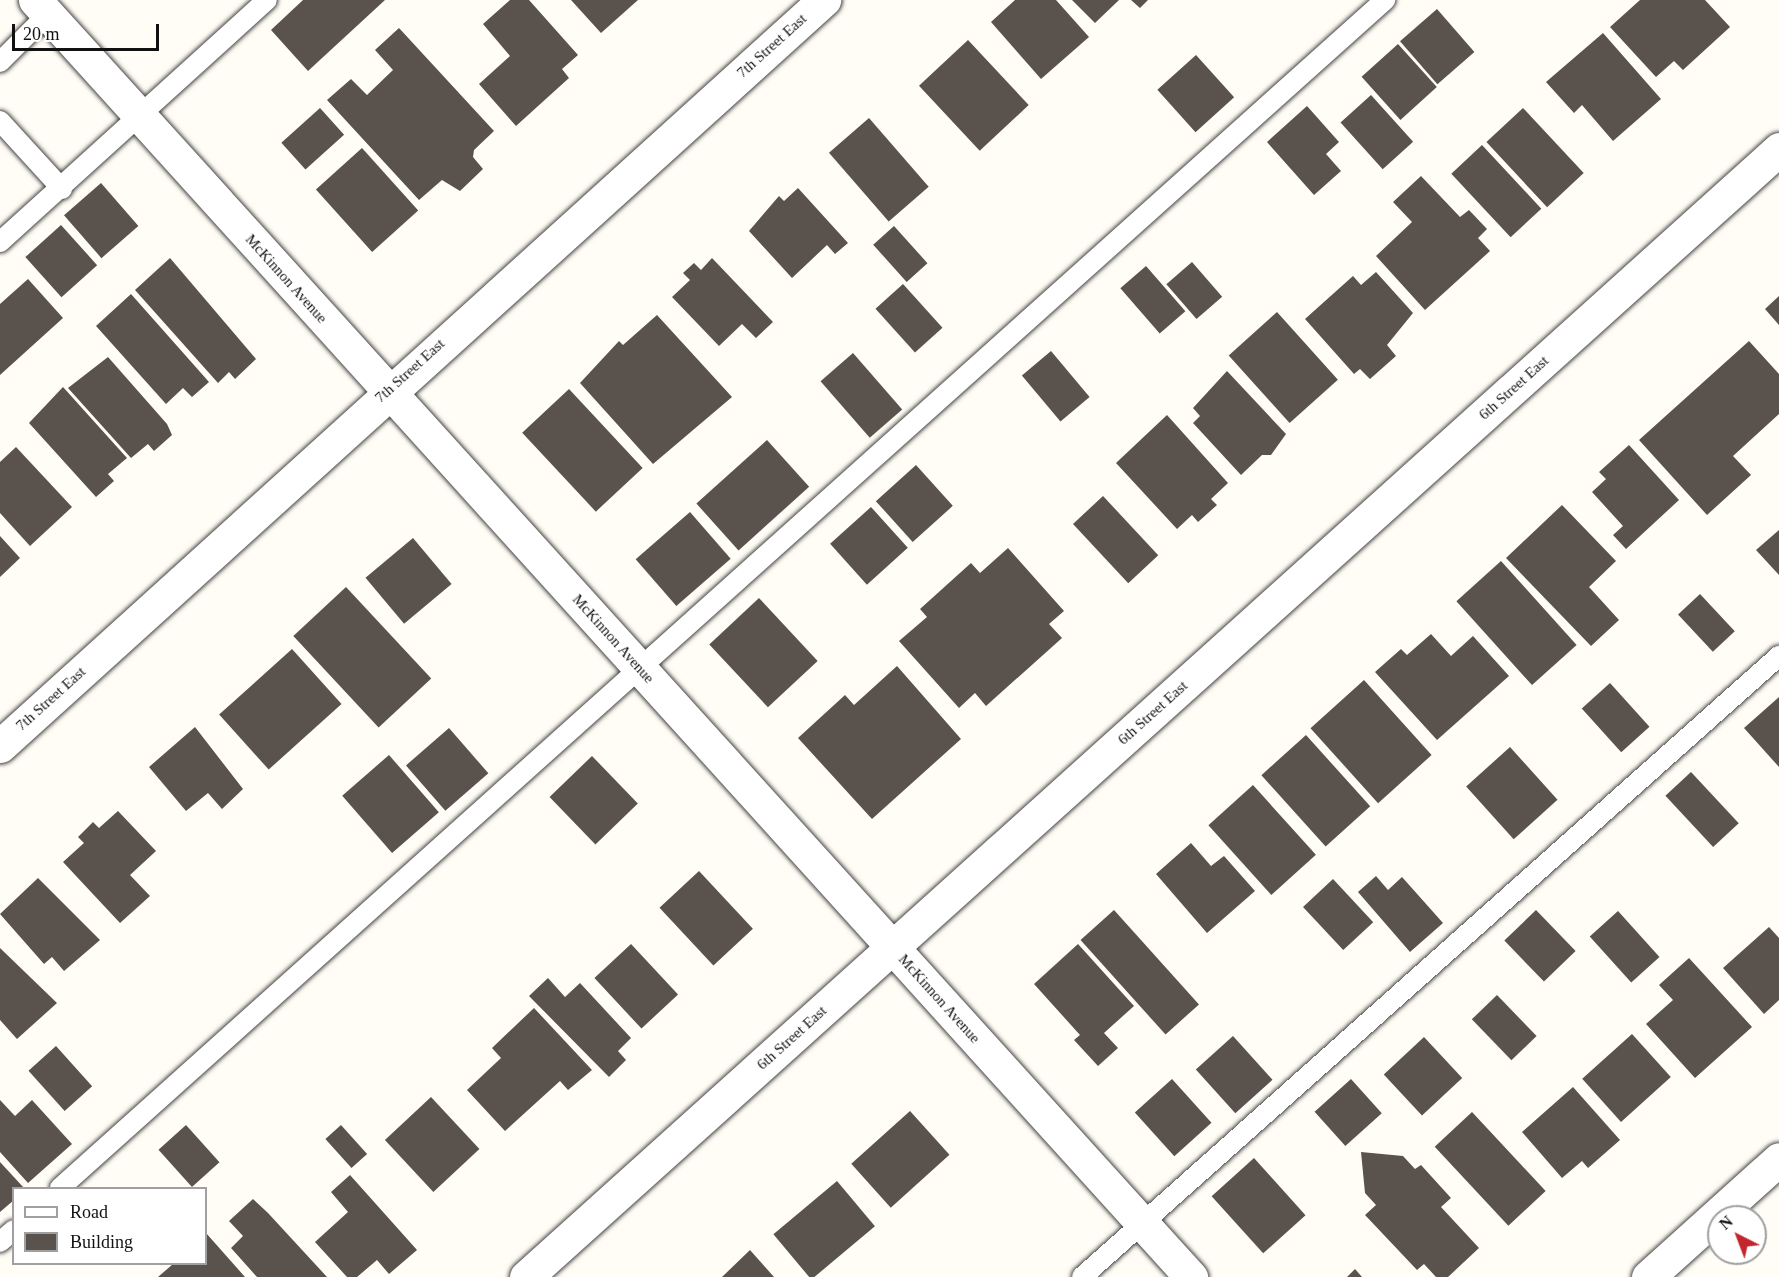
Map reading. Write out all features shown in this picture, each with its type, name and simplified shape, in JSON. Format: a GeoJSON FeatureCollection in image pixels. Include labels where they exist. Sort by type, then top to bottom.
{"type":"FeatureCollection","features":[{"type":"Feature","properties":{"kind":"street","name":"7th Street East"},"geometry":{"type":"LineString","coordinates":[[0,746],[388,391],[824,0]]}},
{"type":"Feature","properties":{"kind":"street","name":"McKinnon Avenue"},"geometry":{"type":"LineString","coordinates":[[41,7],[1191,1277]]}},
{"type":"Feature","properties":{"kind":"street","name":"6th Street East"},"geometry":{"type":"LineString","coordinates":[[526,1277],[1779,148]]}},
{"type":"Feature","properties":{"kind":"street"},"geometry":{"type":"LineString","coordinates":[[1648,1277],[1779,1159]]}},
{"type":"Feature","properties":{"kind":"lane"},"geometry":{"type":"LineString","coordinates":[[0,242],[141,118],[267,0]]}},
{"type":"Feature","properties":{"kind":"lane"},"geometry":{"type":"LineString","coordinates":[[61,1187],[641,670],[1385,0]]}},
{"type":"Feature","properties":{"kind":"lane"},"geometry":{"type":"LineString","coordinates":[[0,62],[41,7]]}},
{"type":"Feature","properties":{"kind":"lane"},"geometry":{"type":"LineString","coordinates":[[0,121],[62,189]]}},
{"type":"Feature","properties":{"kind":"lane"},"geometry":{"type":"LineString","coordinates":[[1082,1277],[1779,656]]}},
{"type":"Feature","properties":{"kind":"lane"},"geometry":{"type":"LineString","coordinates":[[0,1242],[12,1232]]}},
{"type":"Feature","properties":{"kind":"building"},"geometry":{"type":"Polygon","coordinates":[[[303,0],[385,0],[308,71],[271,30],[303,0]]]}},
{"type":"Feature","properties":{"kind":"building"},"geometry":{"type":"Polygon","coordinates":[[[510,0],[529,0],[578,55],[562,69],[569,78],[516,126],[479,84],[510,56],[483,24],[510,0]]]}},
{"type":"Feature","properties":{"kind":"building"},"geometry":{"type":"Polygon","coordinates":[[[571,0],[638,0],[601,33],[571,0]]]}},
{"type":"Feature","properties":{"kind":"building"},"geometry":{"type":"Polygon","coordinates":[[[1015,0],[1056,0],[1089,37],[1041,79],[991,22],[1015,0]]]}},
{"type":"Feature","properties":{"kind":"building"},"geometry":{"type":"Polygon","coordinates":[[[1072,0],[1119,0],[1095,23],[1072,0]]]}},
{"type":"Feature","properties":{"kind":"building"},"geometry":{"type":"Polygon","coordinates":[[[1131,0],[1148,0],[1140,8],[1131,0]]]}},
{"type":"Feature","properties":{"kind":"building"},"geometry":{"type":"Polygon","coordinates":[[[1640,0],[1705,0],[1730,27],[1683,70],[1674,61],[1656,77],[1610,27],[1640,0]]]}},
{"type":"Feature","properties":{"kind":"building"},"geometry":{"type":"Polygon","coordinates":[[[1437,9],[1474,52],[1437,84],[1400,41],[1437,9]]]}},
{"type":"Feature","properties":{"kind":"building"},"geometry":{"type":"Polygon","coordinates":[[[399,28],[494,131],[474,150],[473,157],[483,169],[460,191],[442,180],[419,200],[327,100],[351,79],[367,95],[393,70],[375,50],[399,28]]]}},
{"type":"Feature","properties":{"kind":"building"},"geometry":{"type":"Polygon","coordinates":[[[1603,33],[1661,99],[1613,141],[1582,105],[1574,113],[1546,82],[1603,33]]]}},
{"type":"Feature","properties":{"kind":"building"},"geometry":{"type":"Polygon","coordinates":[[[968,40],[1029,105],[980,151],[919,86],[968,40]]]}},
{"type":"Feature","properties":{"kind":"building"},"geometry":{"type":"Polygon","coordinates":[[[1398,44],[1437,87],[1400,120],[1362,77],[1398,44]]]}},
{"type":"Feature","properties":{"kind":"building"},"geometry":{"type":"Polygon","coordinates":[[[1196,55],[1234,97],[1195,132],[1157,90],[1196,55]]]}},
{"type":"Feature","properties":{"kind":"building"},"geometry":{"type":"Polygon","coordinates":[[[1371,95],[1413,142],[1383,169],[1341,122],[1371,95]]]}},
{"type":"Feature","properties":{"kind":"building"},"geometry":{"type":"Polygon","coordinates":[[[1307,106],[1339,142],[1326,154],[1341,171],[1314,195],[1267,142],[1307,106]]]}},
{"type":"Feature","properties":{"kind":"building"},"geometry":{"type":"Polygon","coordinates":[[[320,108],[344,135],[305,170],[281,143],[320,108]]]}},
{"type":"Feature","properties":{"kind":"building"},"geometry":{"type":"Polygon","coordinates":[[[1523,108],[1584,173],[1547,207],[1486,142],[1523,108]]]}},
{"type":"Feature","properties":{"kind":"building"},"geometry":{"type":"Polygon","coordinates":[[[869,118],[929,187],[889,221],[829,153],[869,118]]]}},
{"type":"Feature","properties":{"kind":"building"},"geometry":{"type":"Polygon","coordinates":[[[1482,145],[1541,209],[1511,237],[1451,174],[1482,145]]]}},
{"type":"Feature","properties":{"kind":"building"},"geometry":{"type":"Polygon","coordinates":[[[362,148],[418,210],[372,252],[316,189],[362,148]]]}},
{"type":"Feature","properties":{"kind":"building"},"geometry":{"type":"Polygon","coordinates":[[[1421,176],[1460,217],[1469,210],[1487,229],[1478,238],[1490,251],[1425,310],[1376,256],[1412,222],[1393,202],[1421,176]]]}},
{"type":"Feature","properties":{"kind":"building"},"geometry":{"type":"Polygon","coordinates":[[[101,183],[138,226],[101,258],[64,215],[101,183]]]}},
{"type":"Feature","properties":{"kind":"building"},"geometry":{"type":"Polygon","coordinates":[[[798,188],[848,243],[835,254],[827,245],[792,278],[749,231],[779,196],[784,201],[798,188]]]}},
{"type":"Feature","properties":{"kind":"building"},"geometry":{"type":"Polygon","coordinates":[[[61,225],[97,265],[61,297],[25,257],[61,225]]]}},
{"type":"Feature","properties":{"kind":"building"},"geometry":{"type":"Polygon","coordinates":[[[894,226],[927,263],[907,282],[873,245],[894,226]]]}},
{"type":"Feature","properties":{"kind":"building"},"geometry":{"type":"Polygon","coordinates":[[[170,258],[256,359],[235,379],[229,372],[218,383],[135,290],[170,258]]]}},
{"type":"Feature","properties":{"kind":"building"},"geometry":{"type":"Polygon","coordinates":[[[712,258],[773,322],[756,338],[742,324],[719,346],[672,297],[690,280],[683,273],[694,263],[701,270],[712,258]]]}},
{"type":"Feature","properties":{"kind":"building"},"geometry":{"type":"Polygon","coordinates":[[[1192,262],[1222,297],[1197,319],[1166,284],[1192,262]]]}},
{"type":"Feature","properties":{"kind":"building"},"geometry":{"type":"Polygon","coordinates":[[[1146,266],[1185,311],[1160,334],[1120,288],[1146,266]]]}},
{"type":"Feature","properties":{"kind":"building"},"geometry":{"type":"Polygon","coordinates":[[[1376,272],[1413,313],[1387,345],[1396,356],[1370,379],[1360,369],[1354,374],[1305,319],[1353,276],[1361,285],[1376,272]]]}},
{"type":"Feature","properties":{"kind":"building"},"geometry":{"type":"Polygon","coordinates":[[[28,279],[63,318],[0,375],[0,304],[28,279]]]}},
{"type":"Feature","properties":{"kind":"building"},"geometry":{"type":"Polygon","coordinates":[[[903,284],[942,328],[915,353],[876,309],[903,284]]]}},
{"type":"Feature","properties":{"kind":"building"},"geometry":{"type":"Polygon","coordinates":[[[131,294],[209,382],[192,397],[183,388],[166,404],[96,326],[131,294]]]}},
{"type":"Feature","properties":{"kind":"building"},"geometry":{"type":"Polygon","coordinates":[[[1779,296],[1779,325],[1765,309],[1779,296]]]}},
{"type":"Feature","properties":{"kind":"building"},"geometry":{"type":"Polygon","coordinates":[[[1277,312],[1338,380],[1290,423],[1229,355],[1277,312]]]}},
{"type":"Feature","properties":{"kind":"building"},"geometry":{"type":"Polygon","coordinates":[[[657,315],[732,397],[653,464],[580,383],[619,341],[623,345],[657,315]]]}},
{"type":"Feature","properties":{"kind":"building"},"geometry":{"type":"Polygon","coordinates":[[[1749,341],[1779,374],[1779,414],[1733,456],[1751,475],[1707,515],[1639,440],[1749,341]]]}},
{"type":"Feature","properties":{"kind":"building"},"geometry":{"type":"Polygon","coordinates":[[[1051,351],[1090,397],[1060,421],[1022,375],[1051,351]]]}},
{"type":"Feature","properties":{"kind":"building"},"geometry":{"type":"Polygon","coordinates":[[[853,353],[902,410],[870,438],[821,381],[853,353]]]}},
{"type":"Feature","properties":{"kind":"building"},"geometry":{"type":"Polygon","coordinates":[[[108,357],[167,424],[172,435],[154,451],[148,444],[131,458],[68,388],[108,357]]]}},
{"type":"Feature","properties":{"kind":"building"},"geometry":{"type":"Polygon","coordinates":[[[1227,371],[1286,434],[1271,455],[1262,455],[1241,475],[1193,423],[1200,416],[1193,408],[1227,371]]]}},
{"type":"Feature","properties":{"kind":"building"},"geometry":{"type":"Polygon","coordinates":[[[63,387],[127,458],[108,474],[114,481],[96,497],[29,423],[63,387]]]}},
{"type":"Feature","properties":{"kind":"building"},"geometry":{"type":"Polygon","coordinates":[[[569,389],[643,468],[596,512],[522,433],[569,389]]]}},
{"type":"Feature","properties":{"kind":"building"},"geometry":{"type":"Polygon","coordinates":[[[1167,415],[1228,483],[1211,499],[1217,505],[1198,522],[1192,515],[1177,529],[1116,463],[1167,415]]]}},
{"type":"Feature","properties":{"kind":"building"},"geometry":{"type":"Polygon","coordinates":[[[767,440],[809,487],[739,550],[696,504],[767,440]]]}},
{"type":"Feature","properties":{"kind":"building"},"geometry":{"type":"Polygon","coordinates":[[[1629,445],[1679,500],[1626,549],[1613,535],[1623,526],[1592,492],[1606,479],[1599,472],[1629,445]]]}},
{"type":"Feature","properties":{"kind":"building"},"geometry":{"type":"Polygon","coordinates":[[[16,447],[72,507],[30,546],[0,513],[0,462],[16,447]]]}},
{"type":"Feature","properties":{"kind":"building"},"geometry":{"type":"Polygon","coordinates":[[[916,465],[953,506],[913,542],[876,501],[916,465]]]}},
{"type":"Feature","properties":{"kind":"building"},"geometry":{"type":"Polygon","coordinates":[[[1103,496],[1158,555],[1128,583],[1073,524],[1103,496]]]}},
{"type":"Feature","properties":{"kind":"building"},"geometry":{"type":"Polygon","coordinates":[[[1562,505],[1616,561],[1589,587],[1619,620],[1591,646],[1506,558],[1562,505]]]}},
{"type":"Feature","properties":{"kind":"building"},"geometry":{"type":"Polygon","coordinates":[[[871,507],[908,548],[867,585],[830,544],[871,507]]]}},
{"type":"Feature","properties":{"kind":"building"},"geometry":{"type":"Polygon","coordinates":[[[690,512],[731,559],[676,606],[636,559],[690,512]]]}},
{"type":"Feature","properties":{"kind":"building"},"geometry":{"type":"Polygon","coordinates":[[[1779,530],[1779,575],[1756,550],[1779,530]]]}},
{"type":"Feature","properties":{"kind":"building"},"geometry":{"type":"Polygon","coordinates":[[[0,536],[20,558],[0,577],[0,536]]]}},
{"type":"Feature","properties":{"kind":"building"},"geometry":{"type":"Polygon","coordinates":[[[413,538],[452,584],[404,624],[366,578],[413,538]]]}},
{"type":"Feature","properties":{"kind":"building"},"geometry":{"type":"Polygon","coordinates":[[[1008,548],[1064,611],[1049,624],[1062,638],[986,706],[975,693],[959,708],[899,641],[927,617],[920,609],[971,563],[980,573],[1008,548]]]}},
{"type":"Feature","properties":{"kind":"building"},"geometry":{"type":"Polygon","coordinates":[[[1501,561],[1577,645],[1532,685],[1456,601],[1501,561]]]}},
{"type":"Feature","properties":{"kind":"building"},"geometry":{"type":"Polygon","coordinates":[[[346,587],[431,678],[379,728],[293,636],[346,587]]]}},
{"type":"Feature","properties":{"kind":"building"},"geometry":{"type":"Polygon","coordinates":[[[1700,594],[1735,631],[1713,652],[1678,614],[1700,594]]]}},
{"type":"Feature","properties":{"kind":"building"},"geometry":{"type":"Polygon","coordinates":[[[759,598],[818,661],[768,707],[709,644],[759,598]]]}},
{"type":"Feature","properties":{"kind":"building"},"geometry":{"type":"Polygon","coordinates":[[[1431,634],[1451,656],[1473,636],[1509,676],[1437,740],[1375,672],[1401,649],[1407,655],[1431,634]]]}},
{"type":"Feature","properties":{"kind":"building"},"geometry":{"type":"Polygon","coordinates":[[[292,649],[342,704],[269,770],[219,715],[292,649]]]}},
{"type":"Feature","properties":{"kind":"building"},"geometry":{"type":"Polygon","coordinates":[[[897,666],[961,739],[872,819],[798,738],[845,695],[854,705],[897,666]]]}},
{"type":"Feature","properties":{"kind":"building"},"geometry":{"type":"Polygon","coordinates":[[[1364,680],[1432,755],[1378,803],[1310,728],[1364,680]]]}},
{"type":"Feature","properties":{"kind":"building"},"geometry":{"type":"Polygon","coordinates":[[[1610,683],[1649,727],[1621,752],[1582,708],[1610,683]]]}},
{"type":"Feature","properties":{"kind":"building"},"geometry":{"type":"Polygon","coordinates":[[[1779,697],[1779,767],[1744,728],[1779,697]]]}},
{"type":"Feature","properties":{"kind":"building"},"geometry":{"type":"Polygon","coordinates":[[[195,727],[243,789],[222,809],[208,793],[186,811],[149,767],[195,727]]]}},
{"type":"Feature","properties":{"kind":"building"},"geometry":{"type":"Polygon","coordinates":[[[449,728],[488,773],[445,811],[406,765],[449,728]]]}},
{"type":"Feature","properties":{"kind":"building"},"geometry":{"type":"Polygon","coordinates":[[[1306,735],[1370,806],[1326,846],[1261,775],[1306,735]]]}},
{"type":"Feature","properties":{"kind":"building"},"geometry":{"type":"Polygon","coordinates":[[[1510,747],[1558,800],[1514,839],[1466,786],[1510,747]]]}},
{"type":"Feature","properties":{"kind":"building"},"geometry":{"type":"Polygon","coordinates":[[[389,755],[439,812],[392,853],[342,796],[389,755]]]}},
{"type":"Feature","properties":{"kind":"building"},"geometry":{"type":"Polygon","coordinates":[[[592,756],[638,803],[595,844],[550,797],[592,756]]]}},
{"type":"Feature","properties":{"kind":"building"},"geometry":{"type":"Polygon","coordinates":[[[1691,772],[1739,823],[1713,847],[1665,796],[1691,772]]]}},
{"type":"Feature","properties":{"kind":"building"},"geometry":{"type":"Polygon","coordinates":[[[1253,785],[1316,855],[1271,895],[1208,825],[1253,785]]]}},
{"type":"Feature","properties":{"kind":"building"},"geometry":{"type":"Polygon","coordinates":[[[118,811],[156,851],[130,875],[150,896],[120,923],[63,862],[84,843],[78,837],[93,822],[99,828],[118,811]]]}},
{"type":"Feature","properties":{"kind":"building"},"geometry":{"type":"Polygon","coordinates":[[[1191,843],[1211,866],[1224,856],[1255,891],[1207,933],[1156,874],[1191,843]]]}},
{"type":"Feature","properties":{"kind":"building"},"geometry":{"type":"Polygon","coordinates":[[[699,871],[753,929],[713,966],[660,908],[699,871]]]}},
{"type":"Feature","properties":{"kind":"building"},"geometry":{"type":"Polygon","coordinates":[[[1376,876],[1388,890],[1402,877],[1443,923],[1410,952],[1358,892],[1376,876]]]}},
{"type":"Feature","properties":{"kind":"building"},"geometry":{"type":"Polygon","coordinates":[[[38,878],[100,940],[64,971],[52,957],[44,964],[0,914],[38,878]]]}},
{"type":"Feature","properties":{"kind":"building"},"geometry":{"type":"Polygon","coordinates":[[[1333,879],[1373,922],[1343,950],[1303,907],[1333,879]]]}},
{"type":"Feature","properties":{"kind":"building"},"geometry":{"type":"Polygon","coordinates":[[[1114,910],[1199,1004],[1166,1034],[1081,940],[1114,910]]]}},
{"type":"Feature","properties":{"kind":"building"},"geometry":{"type":"Polygon","coordinates":[[[1536,910],[1576,951],[1544,982],[1504,941],[1536,910]]]}},
{"type":"Feature","properties":{"kind":"building"},"geometry":{"type":"Polygon","coordinates":[[[1618,911],[1659,957],[1631,983],[1590,936],[1618,911]]]}},
{"type":"Feature","properties":{"kind":"building"},"geometry":{"type":"Polygon","coordinates":[[[1769,927],[1779,938],[1779,1000],[1764,1014],[1723,968],[1769,927]]]}},
{"type":"Feature","properties":{"kind":"building"},"geometry":{"type":"Polygon","coordinates":[[[631,944],[678,994],[641,1029],[594,978],[631,944]]]}},
{"type":"Feature","properties":{"kind":"building"},"geometry":{"type":"Polygon","coordinates":[[[1078,944],[1134,1006],[1104,1033],[1118,1048],[1098,1066],[1074,1040],[1080,1035],[1034,984],[1078,944]]]}},
{"type":"Feature","properties":{"kind":"building"},"geometry":{"type":"Polygon","coordinates":[[[0,948],[57,1003],[17,1039],[0,1020],[0,948]]]}},
{"type":"Feature","properties":{"kind":"building"},"geometry":{"type":"Polygon","coordinates":[[[1689,958],[1752,1027],[1695,1078],[1646,1024],[1673,1000],[1659,985],[1689,958]]]}},
{"type":"Feature","properties":{"kind":"building"},"geometry":{"type":"Polygon","coordinates":[[[548,978],[565,997],[580,983],[631,1038],[618,1051],[626,1060],[609,1077],[529,996],[548,978]]]}},
{"type":"Feature","properties":{"kind":"building"},"geometry":{"type":"Polygon","coordinates":[[[1497,995],[1537,1036],[1511,1060],[1472,1019],[1497,995]]]}},
{"type":"Feature","properties":{"kind":"building"},"geometry":{"type":"Polygon","coordinates":[[[534,1008],[592,1070],[568,1090],[560,1081],[505,1131],[467,1090],[501,1058],[492,1048],[534,1008]]]}},
{"type":"Feature","properties":{"kind":"building"},"geometry":{"type":"Polygon","coordinates":[[[1632,1034],[1671,1077],[1621,1122],[1582,1079],[1632,1034]]]}},
{"type":"Feature","properties":{"kind":"building"},"geometry":{"type":"Polygon","coordinates":[[[1233,1036],[1272,1080],[1235,1113],[1196,1069],[1233,1036]]]}},
{"type":"Feature","properties":{"kind":"building"},"geometry":{"type":"Polygon","coordinates":[[[1424,1037],[1462,1078],[1422,1115],[1384,1075],[1424,1037]]]}},
{"type":"Feature","properties":{"kind":"building"},"geometry":{"type":"Polygon","coordinates":[[[56,1046],[92,1086],[65,1111],[29,1071],[56,1046]]]}},
{"type":"Feature","properties":{"kind":"building"},"geometry":{"type":"Polygon","coordinates":[[[1172,1079],[1211,1123],[1174,1156],[1135,1112],[1172,1079]]]}},
{"type":"Feature","properties":{"kind":"building"},"geometry":{"type":"Polygon","coordinates":[[[1351,1079],[1382,1113],[1345,1146],[1315,1112],[1351,1079]]]}},
{"type":"Feature","properties":{"kind":"building"},"geometry":{"type":"Polygon","coordinates":[[[1573,1087],[1620,1140],[1588,1168],[1582,1161],[1562,1178],[1522,1132],[1573,1087]]]}},
{"type":"Feature","properties":{"kind":"building"},"geometry":{"type":"Polygon","coordinates":[[[431,1097],[479,1149],[433,1192],[385,1140],[431,1097]]]}},
{"type":"Feature","properties":{"kind":"building"},"geometry":{"type":"Polygon","coordinates":[[[0,1100],[15,1116],[32,1100],[72,1144],[28,1183],[0,1152],[0,1100]]]}},
{"type":"Feature","properties":{"kind":"building"},"geometry":{"type":"Polygon","coordinates":[[[910,1111],[949,1155],[891,1208],[851,1164],[910,1111]]]}},
{"type":"Feature","properties":{"kind":"building"},"geometry":{"type":"Polygon","coordinates":[[[1472,1112],[1546,1191],[1508,1226],[1435,1147],[1472,1112]]]}},
{"type":"Feature","properties":{"kind":"building"},"geometry":{"type":"Polygon","coordinates":[[[186,1125],[219,1162],[192,1187],[159,1150],[186,1125]]]}},
{"type":"Feature","properties":{"kind":"building"},"geometry":{"type":"Polygon","coordinates":[[[341,1125],[367,1154],[351,1168],[325,1139],[341,1125]]]}},
{"type":"Feature","properties":{"kind":"building"},"geometry":{"type":"Polygon","coordinates":[[[1361,1152],[1403,1156],[1415,1169],[1421,1165],[1451,1198],[1441,1207],[1479,1248],[1448,1277],[1436,1277],[1424,1264],[1417,1270],[1365,1215],[1376,1205],[1365,1193],[1361,1152]]]}},
{"type":"Feature","properties":{"kind":"building"},"geometry":{"type":"Polygon","coordinates":[[[1254,1158],[1306,1215],[1263,1253],[1212,1196],[1254,1158]]]}},
{"type":"Feature","properties":{"kind":"building"},"geometry":{"type":"Polygon","coordinates":[[[0,1162],[23,1187],[12,1187],[12,1202],[0,1212],[0,1162]]]}},
{"type":"Feature","properties":{"kind":"building"},"geometry":{"type":"Polygon","coordinates":[[[350,1175],[417,1250],[389,1274],[377,1260],[357,1277],[347,1277],[315,1242],[348,1212],[331,1192],[350,1175]]]}},
{"type":"Feature","properties":{"kind":"building"},"geometry":{"type":"Polygon","coordinates":[[[837,1181],[875,1226],[814,1277],[809,1277],[773,1234],[837,1181]]]}},
{"type":"Feature","properties":{"kind":"building"},"geometry":{"type":"Polygon","coordinates":[[[253,1199],[327,1277],[257,1277],[231,1248],[243,1236],[229,1221],[253,1199]]]}},
{"type":"Feature","properties":{"kind":"building"},"geometry":{"type":"Polygon","coordinates":[[[207,1234],[245,1277],[158,1277],[172,1265],[207,1265],[207,1234]]]}},
{"type":"Feature","properties":{"kind":"building"},"geometry":{"type":"Polygon","coordinates":[[[750,1250],[774,1277],[722,1277],[750,1250]]]}},
{"type":"Feature","properties":{"kind":"building"},"geometry":{"type":"Polygon","coordinates":[[[1355,1269],[1362,1277],[1347,1277],[1355,1269]]]}}]}
